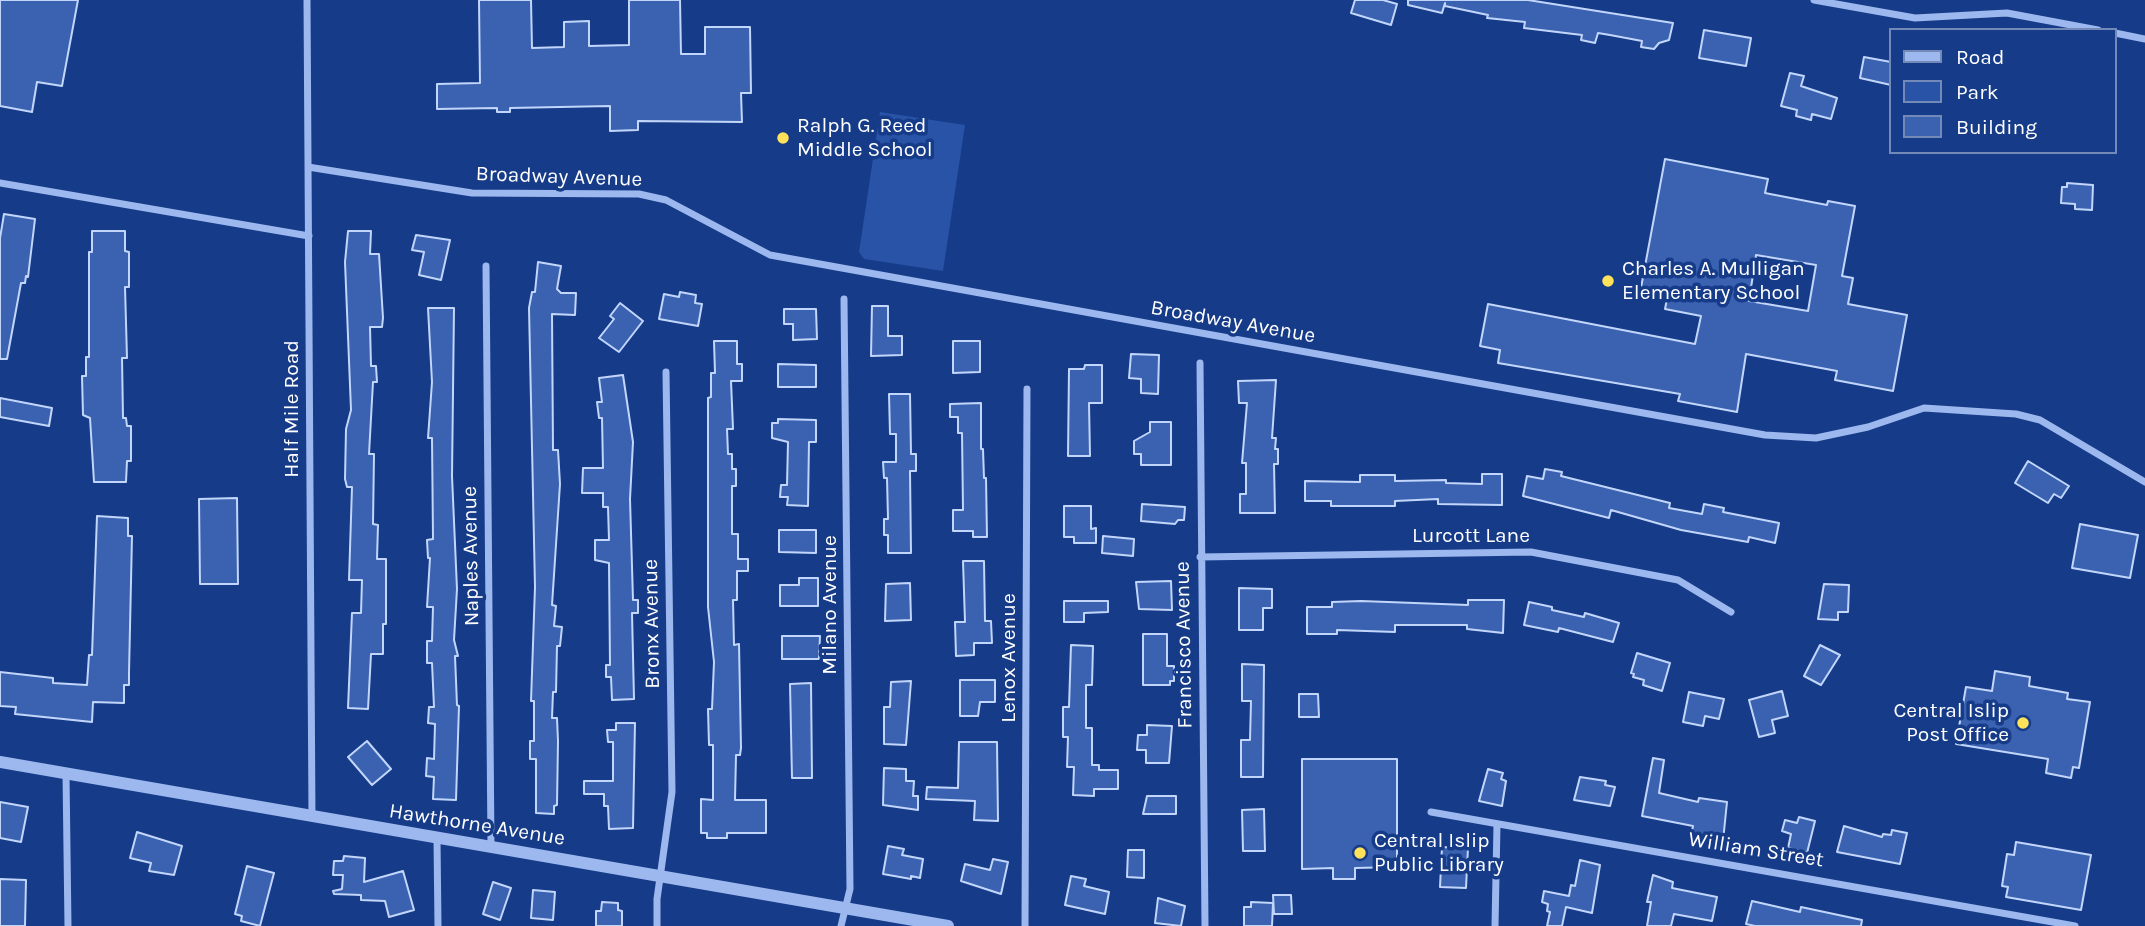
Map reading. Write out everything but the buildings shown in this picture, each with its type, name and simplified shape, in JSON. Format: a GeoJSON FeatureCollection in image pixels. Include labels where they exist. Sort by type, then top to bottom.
{"type":"FeatureCollection","features":[{"type":"Feature","properties":{"kind":"street","name":"Half Mile Road"},"geometry":{"type":"LineString","coordinates":[[307,0],[312,817]]}},
{"type":"Feature","properties":{"kind":"street"},"geometry":{"type":"LineString","coordinates":[[1814,0],[1915,18],[2007,13],[2087,28]]}},
{"type":"Feature","properties":{"kind":"street"},"geometry":{"type":"LineString","coordinates":[[2117,33],[2145,39]]}},
{"type":"Feature","properties":{"kind":"street","name":"Broadway Avenue"},"geometry":{"type":"LineString","coordinates":[[308,167],[472,193],[639,194],[666,200],[770,255],[1765,435],[1816,438],[1868,427],[1924,408],[2016,414],[2040,420],[2145,482]]}},
{"type":"Feature","properties":{"kind":"street"},"geometry":{"type":"LineString","coordinates":[[0,183],[309,236]]}},
{"type":"Feature","properties":{"kind":"street","name":"Naples Avenue"},"geometry":{"type":"LineString","coordinates":[[486,265],[491,846]]}},
{"type":"Feature","properties":{"kind":"street","name":"Milano Avenue"},"geometry":{"type":"LineString","coordinates":[[841,926],[850,889],[844,299]]}},
{"type":"Feature","properties":{"kind":"street","name":"Francisco Avenue"},"geometry":{"type":"LineString","coordinates":[[1200,363],[1205,926]]}},
{"type":"Feature","properties":{"kind":"street","name":"Bronx Avenue"},"geometry":{"type":"LineString","coordinates":[[657,926],[657,899],[672,792],[666,372]]}},
{"type":"Feature","properties":{"kind":"street","name":"Lenox Avenue"},"geometry":{"type":"LineString","coordinates":[[1025,926],[1027,389]]}},
{"type":"Feature","properties":{"kind":"street","name":"Lurcott Lane"},"geometry":{"type":"LineString","coordinates":[[1200,556],[1531,552],[1678,580],[1731,612]]}},
{"type":"Feature","properties":{"kind":"street","name":"Hawthorne Avenue"},"geometry":{"type":"LineString","coordinates":[[0,762],[662,876],[846,911],[948,926]]}},
{"type":"Feature","properties":{"kind":"street"},"geometry":{"type":"LineString","coordinates":[[66,774],[68,926]]}},
{"type":"Feature","properties":{"kind":"street","name":"William Street"},"geometry":{"type":"LineString","coordinates":[[1431,811],[1497,825],[1805,876],[2075,926]]}},
{"type":"Feature","properties":{"kind":"street"},"geometry":{"type":"LineString","coordinates":[[1495,926],[1497,825]]}},
{"type":"Feature","properties":{"kind":"street"},"geometry":{"type":"LineString","coordinates":[[437,839],[438,926]]}},
{"type":"Feature","properties":{"kind":"green space"},"geometry":{"type":"Polygon","coordinates":[[[880,112],[965,125],[943,271],[864,259],[859,252],[880,112]]]}},
{"type":"Feature","properties":{"kind":"place","name":"Ralph G. Reed Middle School"},"geometry":{"type":"Point","coordinates":[783,138]}},
{"type":"Feature","properties":{"kind":"place","name":"Charles A. Mulligan Elementary School"},"geometry":{"type":"Point","coordinates":[1608,281]}},
{"type":"Feature","properties":{"kind":"place","name":"Central Islip Post Office"},"geometry":{"type":"Point","coordinates":[2023,723]}},
{"type":"Feature","properties":{"kind":"place","name":"Central Islip Public Library"},"geometry":{"type":"Point","coordinates":[1360,853]}}]}
